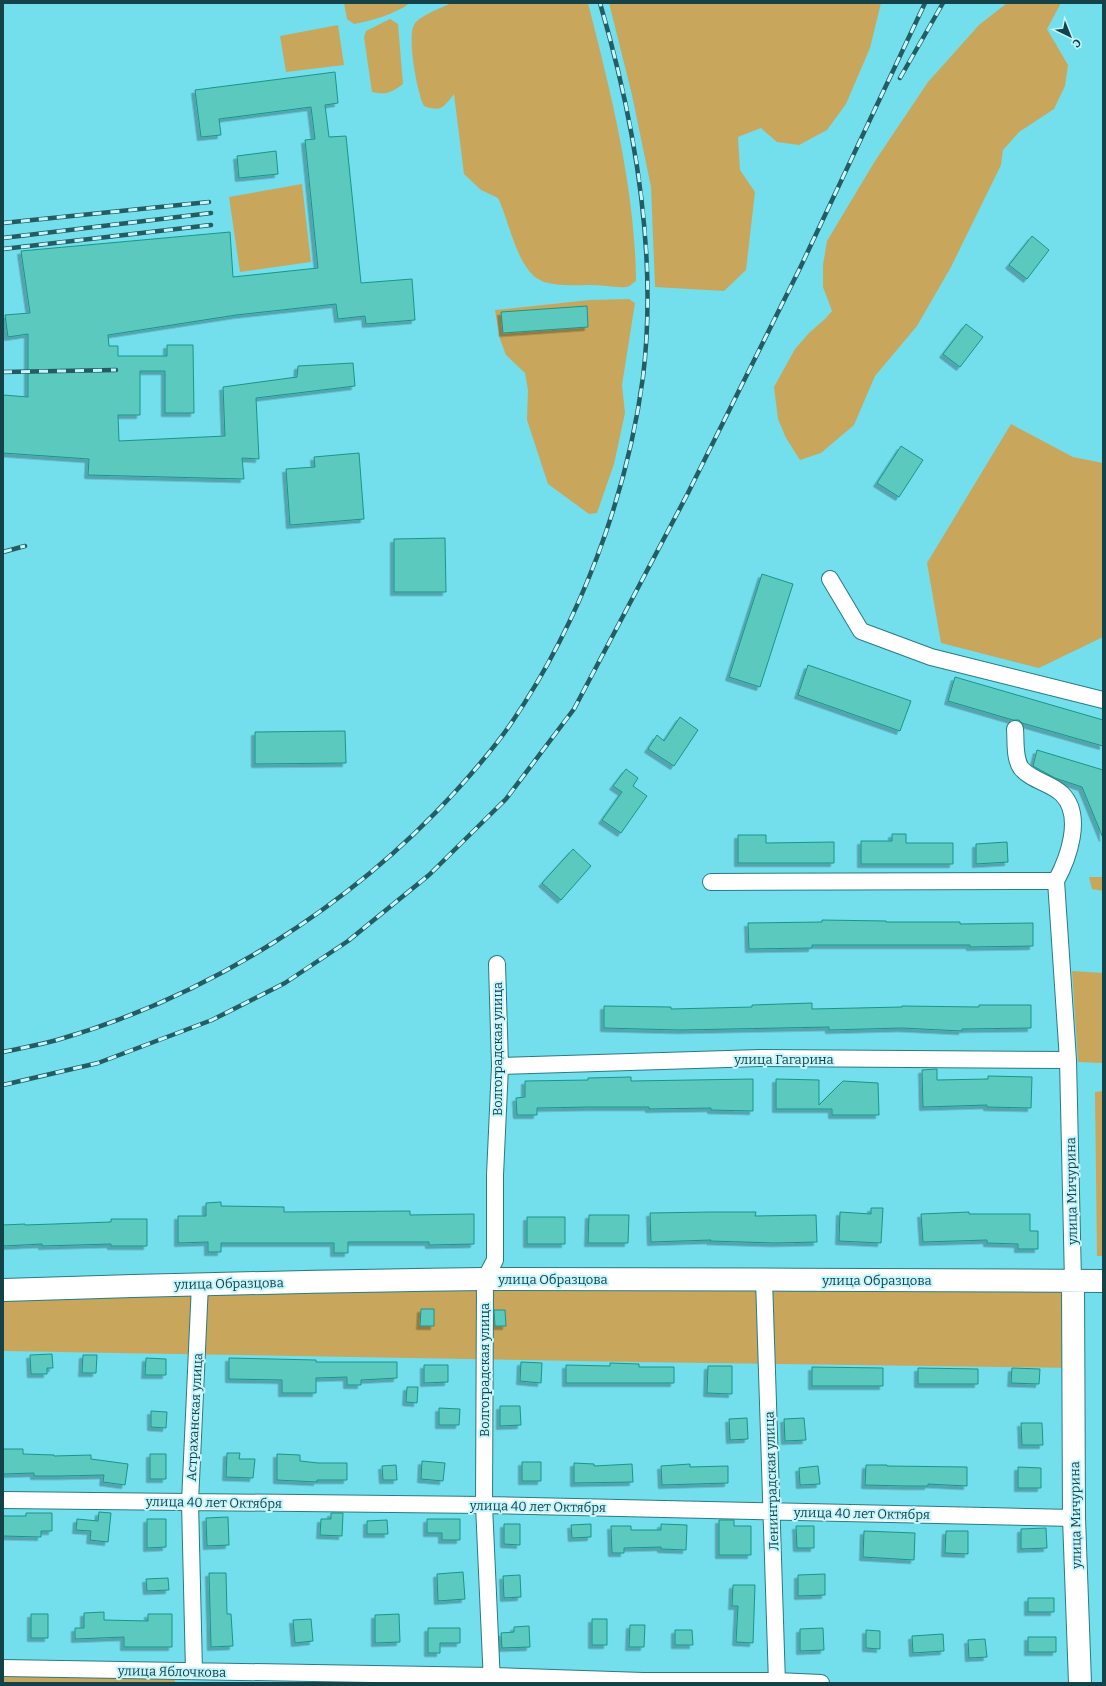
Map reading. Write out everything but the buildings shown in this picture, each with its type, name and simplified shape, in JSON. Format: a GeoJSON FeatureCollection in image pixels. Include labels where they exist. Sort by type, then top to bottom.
{"type":"FeatureCollection","features":[{"type":"Feature","properties":{"kind":"street"},"geometry":{"type":"LineString","coordinates":[[830,579],[861,631],[931,657],[1103,700]]}},
{"type":"Feature","properties":{"kind":"street","name":"улица Мичурина"},"geometry":{"type":"LineString","coordinates":[[1015,729],[1016,753],[1020,766],[1029,775],[1062,794],[1070,806],[1073,826],[1070,848],[1056,881],[1068,1060],[1073,1281],[1074,1518],[1080,1683]]}},
{"type":"Feature","properties":{"kind":"street"},"geometry":{"type":"LineString","coordinates":[[710,882],[1056,881]]}},
{"type":"Feature","properties":{"kind":"street","name":"Волгоградская улица"},"geometry":{"type":"LineString","coordinates":[[492,1679],[484,1505],[485,1280],[495,1260],[495,1175],[500,1066],[497,964]]}},
{"type":"Feature","properties":{"kind":"street","name":"улица Гагарина"},"geometry":{"type":"LineString","coordinates":[[500,1066],[760,1058],[1068,1060]]}},
{"type":"Feature","properties":{"kind":"street","name":"улица Образцова"},"geometry":{"type":"LineString","coordinates":[[3,1290],[200,1284],[485,1280],[764,1279],[1103,1282]]}},
{"type":"Feature","properties":{"kind":"street","name":"Ленинградская улица"},"geometry":{"type":"LineString","coordinates":[[764,1279],[777,1682]]}},
{"type":"Feature","properties":{"kind":"street","name":"Астраханская улица"},"geometry":{"type":"LineString","coordinates":[[194,1671],[190,1502],[200,1284]]}},
{"type":"Feature","properties":{"kind":"street","name":"улица 40 лет Октября"},"geometry":{"type":"LineString","coordinates":[[3,1500],[484,1505],[772,1510],[1074,1518]]}},
{"type":"Feature","properties":{"kind":"street","name":"улица Яблочкова"},"geometry":{"type":"LineString","coordinates":[[3,1668],[194,1671],[492,1679],[821,1683]]}},
{"type":"Feature","properties":{"kind":"shaded area"},"geometry":{"type":"Polygon","coordinates":[[[344,3],[410,3],[397,11],[369,21],[354,24],[347,19],[344,3]]]}},
{"type":"Feature","properties":{"kind":"shaded area"},"geometry":{"type":"Polygon","coordinates":[[[451,3],[588,3],[613,106],[626,176],[635,246],[636,281],[630,286],[564,285],[543,282],[538,279],[524,264],[514,242],[498,198],[481,190],[464,174],[454,94],[442,107],[435,109],[424,106],[418,90],[412,52],[412,31],[416,22],[425,15],[451,3]]]}},
{"type":"Feature","properties":{"kind":"shaded area"},"geometry":{"type":"Polygon","coordinates":[[[609,3],[881,3],[870,48],[846,104],[827,130],[799,145],[777,142],[761,128],[738,137],[740,170],[755,192],[746,270],[724,291],[655,287],[651,187],[632,95],[609,3]]]}},
{"type":"Feature","properties":{"kind":"shaded area"},"geometry":{"type":"Polygon","coordinates":[[[1007,3],[1061,3],[1047,29],[1068,65],[1065,86],[1054,109],[1019,132],[1003,150],[1001,165],[951,267],[917,326],[875,376],[854,425],[821,453],[800,460],[786,438],[778,419],[774,387],[795,349],[832,311],[823,287],[823,265],[827,241],[875,161],[928,82],[979,25],[1007,3]]]}},
{"type":"Feature","properties":{"kind":"shaded area"},"geometry":{"type":"Polygon","coordinates":[[[390,19],[398,24],[403,84],[388,92],[372,92],[364,37],[366,31],[390,19]]]}},
{"type":"Feature","properties":{"kind":"shaded area"},"geometry":{"type":"Polygon","coordinates":[[[338,25],[344,65],[286,72],[280,36],[338,25]]]}},
{"type":"Feature","properties":{"kind":"shaded area"},"geometry":{"type":"Polygon","coordinates":[[[302,184],[311,262],[240,272],[229,197],[302,184]]]}},
{"type":"Feature","properties":{"kind":"shaded area"},"geometry":{"type":"Polygon","coordinates":[[[629,299],[635,303],[622,385],[625,413],[614,464],[597,513],[589,514],[548,484],[527,420],[528,390],[525,373],[506,355],[500,339],[495,310],[590,300],[629,299]]]}},
{"type":"Feature","properties":{"kind":"shaded area"},"geometry":{"type":"Polygon","coordinates":[[[1011,424],[1073,457],[1103,463],[1103,637],[1039,668],[941,643],[927,563],[1011,424]]]}},
{"type":"Feature","properties":{"kind":"shaded area"},"geometry":{"type":"Polygon","coordinates":[[[1089,877],[1103,877],[1103,891],[1092,889],[1089,877]]]}},
{"type":"Feature","properties":{"kind":"shaded area"},"geometry":{"type":"Polygon","coordinates":[[[1072,971],[1103,973],[1103,1063],[1078,1062],[1072,971]]]}},
{"type":"Feature","properties":{"kind":"shaded area"},"geometry":{"type":"Polygon","coordinates":[[[1103,1091],[1103,1256],[1097,1256],[1095,1092],[1103,1091]]]}},
{"type":"Feature","properties":{"kind":"shaded area"},"geometry":{"type":"Polygon","coordinates":[[[1073,1281],[1074,1368],[3,1351],[3,1290],[1073,1281]]]}},
{"type":"Feature","properties":{"kind":"shaded area"},"geometry":{"type":"Polygon","coordinates":[[[3,1668],[175,1671],[175,1683],[3,1683],[3,1668]]]}},
{"type":"Feature","properties":{"kind":"railway"},"geometry":{"type":"LineString","coordinates":[[3,1052],[57,1040],[113,1022],[168,999],[221,973],[273,943],[322,910],[370,873],[414,834],[455,792],[499,740],[512,722],[559,643],[579,601],[597,557],[612,513],[625,467],[636,422],[643,377],[647,330],[648,283],[640,188],[624,94],[600,3]]}},
{"type":"Feature","properties":{"kind":"railway"},"geometry":{"type":"LineString","coordinates":[[3,1085],[98,1063],[212,1020],[285,983],[348,941],[429,875],[506,799],[574,709],[688,493],[801,266],[925,3]]}},
{"type":"Feature","properties":{"kind":"railway"},"geometry":{"type":"LineString","coordinates":[[900,78],[943,3]]}},
{"type":"Feature","properties":{"kind":"railway"},"geometry":{"type":"LineString","coordinates":[[3,223],[209,202]]}},
{"type":"Feature","properties":{"kind":"railway"},"geometry":{"type":"LineString","coordinates":[[3,238],[211,213]]}},
{"type":"Feature","properties":{"kind":"railway"},"geometry":{"type":"LineString","coordinates":[[3,249],[211,225]]}},
{"type":"Feature","properties":{"kind":"railway"},"geometry":{"type":"LineString","coordinates":[[3,372],[116,370]]}},
{"type":"Feature","properties":{"kind":"railway"},"geometry":{"type":"LineString","coordinates":[[3,552],[25,546]]}}]}
